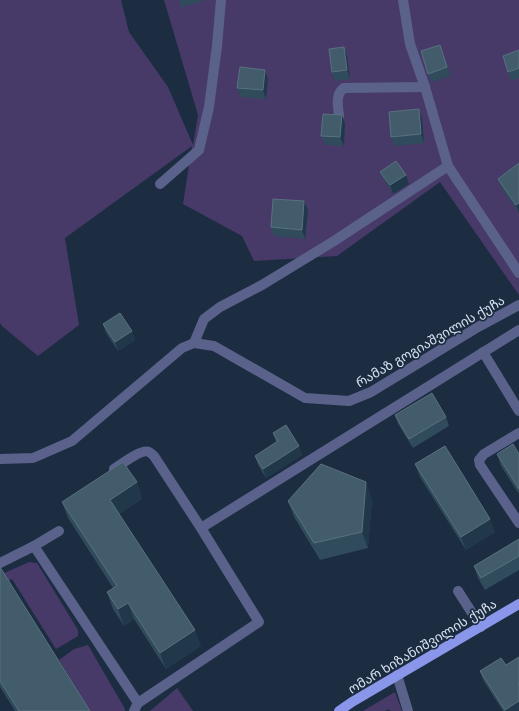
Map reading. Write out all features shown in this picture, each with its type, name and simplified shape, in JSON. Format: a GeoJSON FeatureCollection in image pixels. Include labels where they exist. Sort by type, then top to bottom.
{"type":"FeatureCollection","features":[{"type":"Feature","properties":{"kind":"main road","name":"ომარ ხიზანიშვილის ქუჩა"},"geometry":{"type":"LineString","coordinates":[[339,711],[397,675],[519,604]]}},
{"type":"Feature","properties":{"kind":"street"},"geometry":{"type":"LineString","coordinates":[[160,184],[199,150],[209,107],[221,0]]}},
{"type":"Feature","properties":{"kind":"street"},"geometry":{"type":"LineString","coordinates":[[404,0],[410,44],[425,88],[448,166],[519,273]]}},
{"type":"Feature","properties":{"kind":"street"},"geometry":{"type":"LineString","coordinates":[[339,116],[338,94],[344,88],[425,88]]}},
{"type":"Feature","properties":{"kind":"street"},"geometry":{"type":"LineString","coordinates":[[0,458],[33,458],[72,441],[182,348],[194,342],[204,319],[220,307],[262,285],[334,241],[448,166]]}},
{"type":"Feature","properties":{"kind":"street","name":"რამაზ გოგიაშვილის ქუჩა"},"geometry":{"type":"LineString","coordinates":[[194,342],[214,346],[305,398],[349,401],[371,392],[519,305]]}},
{"type":"Feature","properties":{"kind":"street"},"geometry":{"type":"LineString","coordinates":[[201,528],[519,330]]}},
{"type":"Feature","properties":{"kind":"street"},"geometry":{"type":"LineString","coordinates":[[483,352],[519,411]]}},
{"type":"Feature","properties":{"kind":"street"},"geometry":{"type":"LineString","coordinates":[[519,433],[484,454],[479,460],[480,465],[519,524]]}},
{"type":"Feature","properties":{"kind":"street"},"geometry":{"type":"LineString","coordinates":[[34,546],[136,707],[259,622],[201,528],[154,456],[149,451],[139,453],[105,475]]}},
{"type":"Feature","properties":{"kind":"street"},"geometry":{"type":"LineString","coordinates":[[0,564],[59,531]]}},
{"type":"Feature","properties":{"kind":"street"},"geometry":{"type":"LineString","coordinates":[[458,591],[481,627]]}},
{"type":"Feature","properties":{"kind":"street"},"geometry":{"type":"LineString","coordinates":[[397,675],[408,711]]}},
{"type":"Feature","properties":{"kind":"shaded area"},"geometry":{"type":"Polygon","coordinates":[[[0,0],[121,0],[129,32],[168,87],[193,145],[198,115],[164,0],[519,0],[519,295],[440,182],[337,256],[254,261],[242,236],[183,204],[192,146],[65,238],[79,325],[38,356],[0,323],[0,0]]]}},
{"type":"Feature","properties":{"kind":"shaded area"},"geometry":{"type":"Polygon","coordinates":[[[29,562],[37,563],[78,630],[78,636],[56,649],[12,579],[0,585],[0,575],[29,562]]]}},
{"type":"Feature","properties":{"kind":"shaded area"},"geometry":{"type":"Polygon","coordinates":[[[88,645],[125,711],[90,711],[59,660],[74,649],[88,645]]]}},
{"type":"Feature","properties":{"kind":"shaded area"},"geometry":{"type":"Polygon","coordinates":[[[177,688],[193,711],[150,711],[177,688]]]}},
{"type":"Feature","properties":{"kind":"shaded area"},"geometry":{"type":"Polygon","coordinates":[[[395,692],[402,711],[390,711],[389,709],[385,711],[363,711],[395,692]]]}},
{"type":"Feature","properties":{"kind":"building"},"geometry":{"type":"Polygon","coordinates":[[[440,45],[447,67],[428,74],[421,51],[440,45]]]}},
{"type":"Feature","properties":{"kind":"building"},"geometry":{"type":"Polygon","coordinates":[[[344,47],[347,70],[332,72],[329,49],[344,47]]]}},
{"type":"Feature","properties":{"kind":"building"},"geometry":{"type":"Polygon","coordinates":[[[519,50],[519,68],[508,72],[503,56],[519,50]]]}},
{"type":"Feature","properties":{"kind":"building"},"geometry":{"type":"Polygon","coordinates":[[[240,67],[265,70],[263,90],[237,88],[240,67]]]}},
{"type":"Feature","properties":{"kind":"building"},"geometry":{"type":"Polygon","coordinates":[[[419,109],[421,134],[391,137],[389,112],[419,109]]]}},
{"type":"Feature","properties":{"kind":"building"},"geometry":{"type":"Polygon","coordinates":[[[323,114],[342,115],[340,137],[321,136],[323,114]]]}},
{"type":"Feature","properties":{"kind":"building"},"geometry":{"type":"Polygon","coordinates":[[[396,161],[406,175],[390,185],[380,172],[396,161]]]}},
{"type":"Feature","properties":{"kind":"building"},"geometry":{"type":"Polygon","coordinates":[[[519,163],[519,203],[516,205],[498,179],[519,163]]]}},
{"type":"Feature","properties":{"kind":"building"},"geometry":{"type":"Polygon","coordinates":[[[273,199],[304,201],[302,230],[271,227],[273,199]]]}},
{"type":"Feature","properties":{"kind":"building"},"geometry":{"type":"Polygon","coordinates":[[[120,313],[132,331],[115,342],[103,324],[120,313]]]}},
{"type":"Feature","properties":{"kind":"building"},"geometry":{"type":"Polygon","coordinates":[[[432,393],[446,417],[409,439],[395,415],[432,393]]]}},
{"type":"Feature","properties":{"kind":"building"},"geometry":{"type":"Polygon","coordinates":[[[286,425],[299,446],[263,469],[255,456],[278,441],[273,433],[286,425]]]}},
{"type":"Feature","properties":{"kind":"building"},"geometry":{"type":"Polygon","coordinates":[[[513,444],[519,454],[519,489],[497,454],[513,444]]]}},
{"type":"Feature","properties":{"kind":"building"},"geometry":{"type":"Polygon","coordinates":[[[445,446],[490,519],[461,537],[415,464],[445,446]]]}},
{"type":"Feature","properties":{"kind":"building"},"geometry":{"type":"Polygon","coordinates":[[[123,462],[137,482],[110,500],[195,630],[160,653],[128,603],[118,609],[107,592],[117,586],[62,502],[123,462]]]}},
{"type":"Feature","properties":{"kind":"building"},"geometry":{"type":"Polygon","coordinates":[[[321,464],[366,482],[362,532],[314,543],[288,501],[321,464]]]}},
{"type":"Feature","properties":{"kind":"building"},"geometry":{"type":"Polygon","coordinates":[[[519,539],[519,556],[481,578],[474,566],[519,539]]]}},
{"type":"Feature","properties":{"kind":"building"},"geometry":{"type":"Polygon","coordinates":[[[0,567],[90,711],[19,711],[0,681],[0,567]]]}},
{"type":"Feature","properties":{"kind":"building"},"geometry":{"type":"Polygon","coordinates":[[[519,657],[519,701],[505,710],[480,671],[501,658],[506,665],[519,657]]]}}]}
